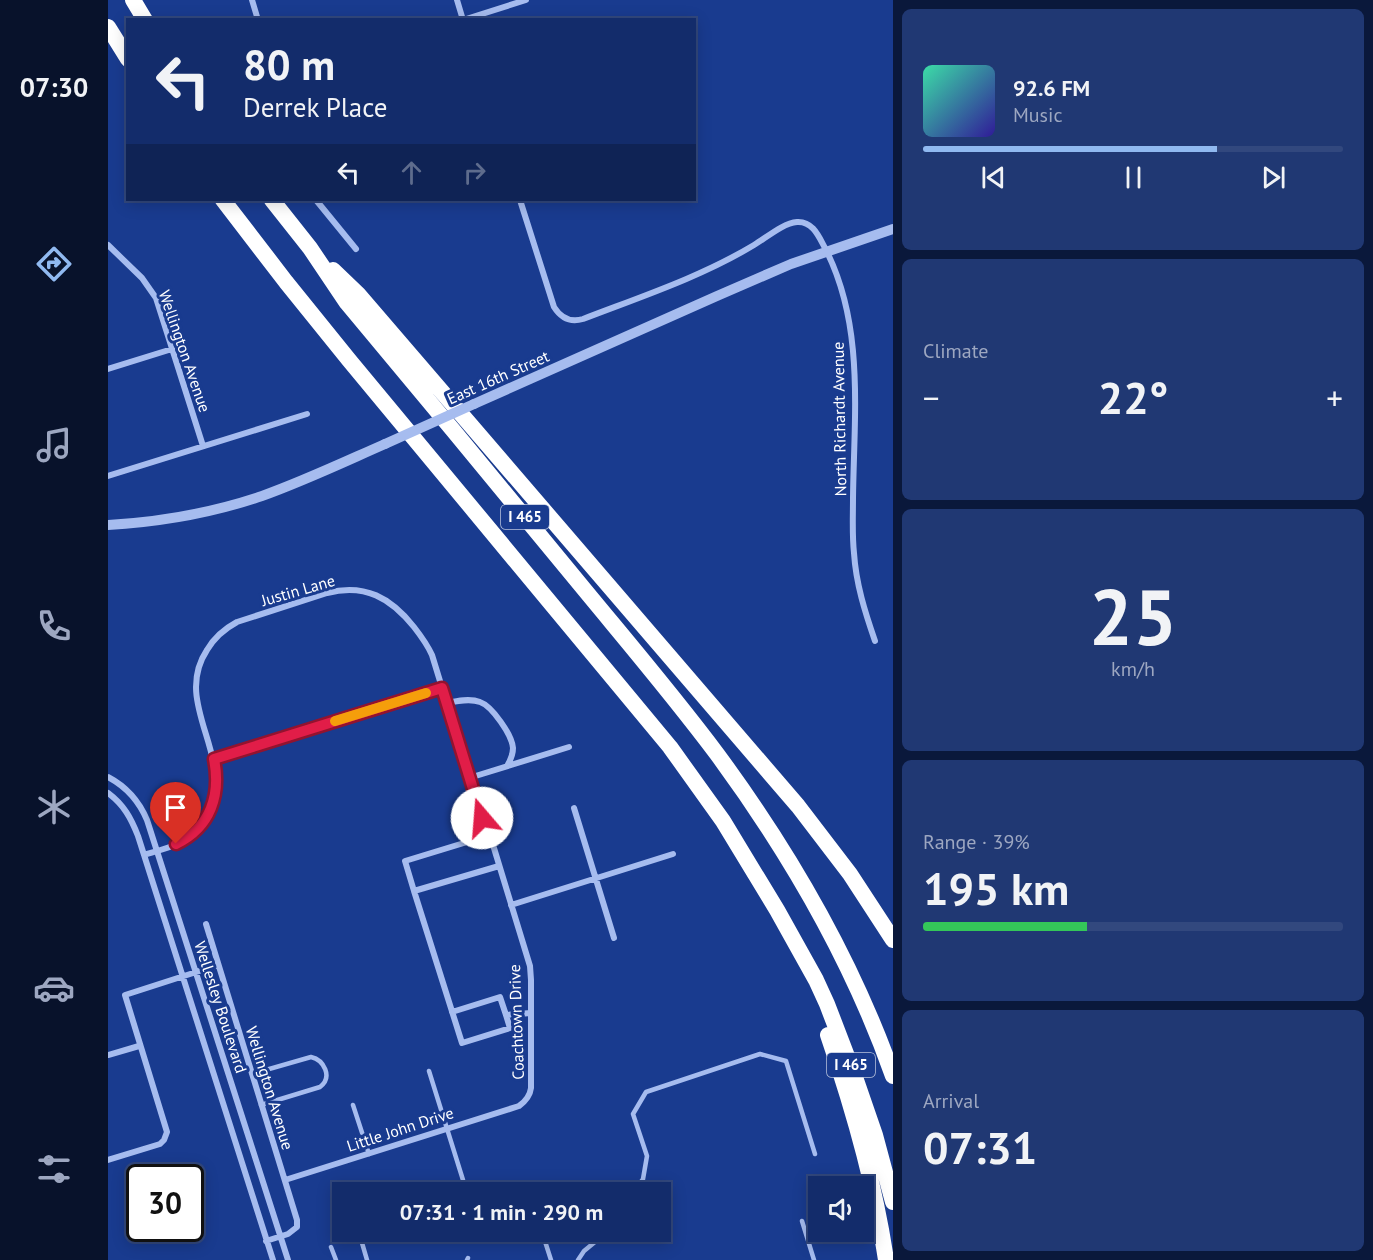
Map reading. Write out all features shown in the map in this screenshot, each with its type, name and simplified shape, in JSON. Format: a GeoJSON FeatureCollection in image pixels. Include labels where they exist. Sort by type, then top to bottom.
{"type":"FeatureCollection","features":[{"type":"Feature","properties":{"kind":"highway"},"geometry":{"type":"LineString","coordinates":[[133,0],[144,18]]}},
{"type":"Feature","properties":{"kind":"highway"},"geometry":{"type":"LineString","coordinates":[[108,27],[126,56]]}},
{"type":"Feature","properties":{"kind":"highway","name":"I 465"},"geometry":{"type":"LineString","coordinates":[[224,201],[349,360],[670,747],[723,821],[761,881],[816,980],[848,1057],[875,1135],[893,1202]]}},
{"type":"Feature","properties":{"kind":"highway","name":"I 465"},"geometry":{"type":"LineString","coordinates":[[273,201],[310,248],[347,303],[639,655],[734,778],[790,863],[835,942],[869,1015],[893,1076]]}},
{"type":"Feature","properties":{"kind":"highway"},"geometry":{"type":"LineString","coordinates":[[310,248],[358,294],[798,806],[850,874],[893,940]]}},
{"type":"Feature","properties":{"kind":"highway"},"geometry":{"type":"LineString","coordinates":[[790,935],[854,1113],[872,1183],[886,1260]]}},
{"type":"Feature","properties":{"kind":"street"},"geometry":{"type":"LineString","coordinates":[[252,0],[257,18]]}},
{"type":"Feature","properties":{"kind":"street"},"geometry":{"type":"LineString","coordinates":[[457,0],[463,18]]}},
{"type":"Feature","properties":{"kind":"street"},"geometry":{"type":"LineString","coordinates":[[466,18],[526,0]]}},
{"type":"Feature","properties":{"kind":"street"},"geometry":{"type":"LineString","coordinates":[[317,201],[356,249]]}},
{"type":"Feature","properties":{"kind":"street","name":"North Richardt Avenue"},"geometry":{"type":"LineString","coordinates":[[520,201],[554,307],[561,316],[575,321],[699,273],[731,258],[789,224],[802,222],[815,230],[827,252],[844,298],[852,340],[855,390],[854,552],[861,598],[875,641]]}},
{"type":"Feature","properties":{"kind":"street","name":"East 16th Street"},"geometry":{"type":"LineString","coordinates":[[108,525],[180,516],[237,503],[286,487],[791,264],[893,230]]}},
{"type":"Feature","properties":{"kind":"street","name":"Wellington Avenue"},"geometry":{"type":"LineString","coordinates":[[108,245],[142,278],[159,304],[203,446]]}},
{"type":"Feature","properties":{"kind":"street"},"geometry":{"type":"LineString","coordinates":[[108,369],[172,349]]}},
{"type":"Feature","properties":{"kind":"street"},"geometry":{"type":"LineString","coordinates":[[108,476],[307,414]]}},
{"type":"Feature","properties":{"kind":"street","name":"Justin Lane"},"geometry":{"type":"LineString","coordinates":[[144,855],[176,844],[196,832],[206,819],[215,794],[214,759],[196,696],[196,676],[205,653],[217,637],[237,622],[337,590],[374,594],[392,604],[405,616],[427,645],[482,818]]}},
{"type":"Feature","properties":{"kind":"street"},"geometry":{"type":"LineString","coordinates":[[214,759],[442,688]]}},
{"type":"Feature","properties":{"kind":"street"},"geometry":{"type":"LineString","coordinates":[[446,703],[469,700],[481,702],[489,708],[512,741],[513,750],[507,766]]}},
{"type":"Feature","properties":{"kind":"street"},"geometry":{"type":"LineString","coordinates":[[469,778],[569,747]]}},
{"type":"Feature","properties":{"kind":"street","name":"Wellesley Boulevard"},"geometry":{"type":"LineString","coordinates":[[108,777],[123,786],[145,814],[288,1260]]}},
{"type":"Feature","properties":{"kind":"street","name":"Wellesley Boulevard"},"geometry":{"type":"LineString","coordinates":[[108,793],[130,816],[144,855],[273,1260]]}},
{"type":"Feature","properties":{"kind":"street"},"geometry":{"type":"LineString","coordinates":[[574,808],[614,938]]}},
{"type":"Feature","properties":{"kind":"street","name":"Coachtown Drive"},"geometry":{"type":"LineString","coordinates":[[414,891],[405,861],[490,835],[530,966],[531,1088],[524,1103]]}},
{"type":"Feature","properties":{"kind":"street"},"geometry":{"type":"LineString","coordinates":[[511,905],[673,854]]}},
{"type":"Feature","properties":{"kind":"street"},"geometry":{"type":"LineString","coordinates":[[452,1012],[500,997],[510,1028],[462,1043],[452,1012],[414,891],[500,866]]}},
{"type":"Feature","properties":{"kind":"street","name":"Wellington Avenue"},"geometry":{"type":"LineString","coordinates":[[206,924],[298,1224],[292,1232],[280,1237]]}},
{"type":"Feature","properties":{"kind":"street"},"geometry":{"type":"LineString","coordinates":[[108,1160],[160,1144],[167,1136],[125,995],[218,965]]}},
{"type":"Feature","properties":{"kind":"street"},"geometry":{"type":"LineString","coordinates":[[506,1016],[531,1013]]}},
{"type":"Feature","properties":{"kind":"street"},"geometry":{"type":"LineString","coordinates":[[108,1055],[139,1046]]}},
{"type":"Feature","properties":{"kind":"street","name":"Little John Drive"},"geometry":{"type":"LineString","coordinates":[[285,1180],[524,1103]]}},
{"type":"Feature","properties":{"kind":"street"},"geometry":{"type":"LineString","coordinates":[[266,1241],[280,1237]]}},
{"type":"Feature","properties":{"kind":"lane"},"geometry":{"type":"LineString","coordinates":[[641,1182],[647,1155],[633,1114],[646,1092],[760,1054],[786,1060],[815,1154]]}},
{"type":"Feature","properties":{"kind":"lane"},"geometry":{"type":"LineString","coordinates":[[252,1074],[310,1057],[316,1058],[324,1066],[326,1078],[320,1087],[261,1105]]}},
{"type":"Feature","properties":{"kind":"lane"},"geometry":{"type":"LineString","coordinates":[[429,1071],[463,1180]]}},
{"type":"Feature","properties":{"kind":"lane"},"geometry":{"type":"LineString","coordinates":[[353,1105],[369,1154]]}},
{"type":"Feature","properties":{"kind":"lane"},"geometry":{"type":"LineString","coordinates":[[802,1221],[814,1260]]}},
{"type":"Feature","properties":{"kind":"lane"},"geometry":{"type":"LineString","coordinates":[[362,1242],[367,1260]]}},
{"type":"Feature","properties":{"kind":"lane"},"geometry":{"type":"LineString","coordinates":[[545,1242],[551,1260]]}},
{"type":"Feature","properties":{"kind":"lane"},"geometry":{"type":"LineString","coordinates":[[579,1260],[584,1251],[595,1242]]}},
{"type":"Feature","properties":{"kind":"lane"},"geometry":{"type":"LineString","coordinates":[[331,1247],[336,1260]]}},
{"type":"Feature","properties":{"kind":"slow traffic"},"geometry":{"type":"LineString","coordinates":[[335,721],[426,693]]}},
{"type":"Feature","properties":{"kind":"route"},"geometry":{"type":"LineString","coordinates":[[176,844],[196,832],[210,812],[216,785],[214,759],[442,688],[482,818]]}}]}
